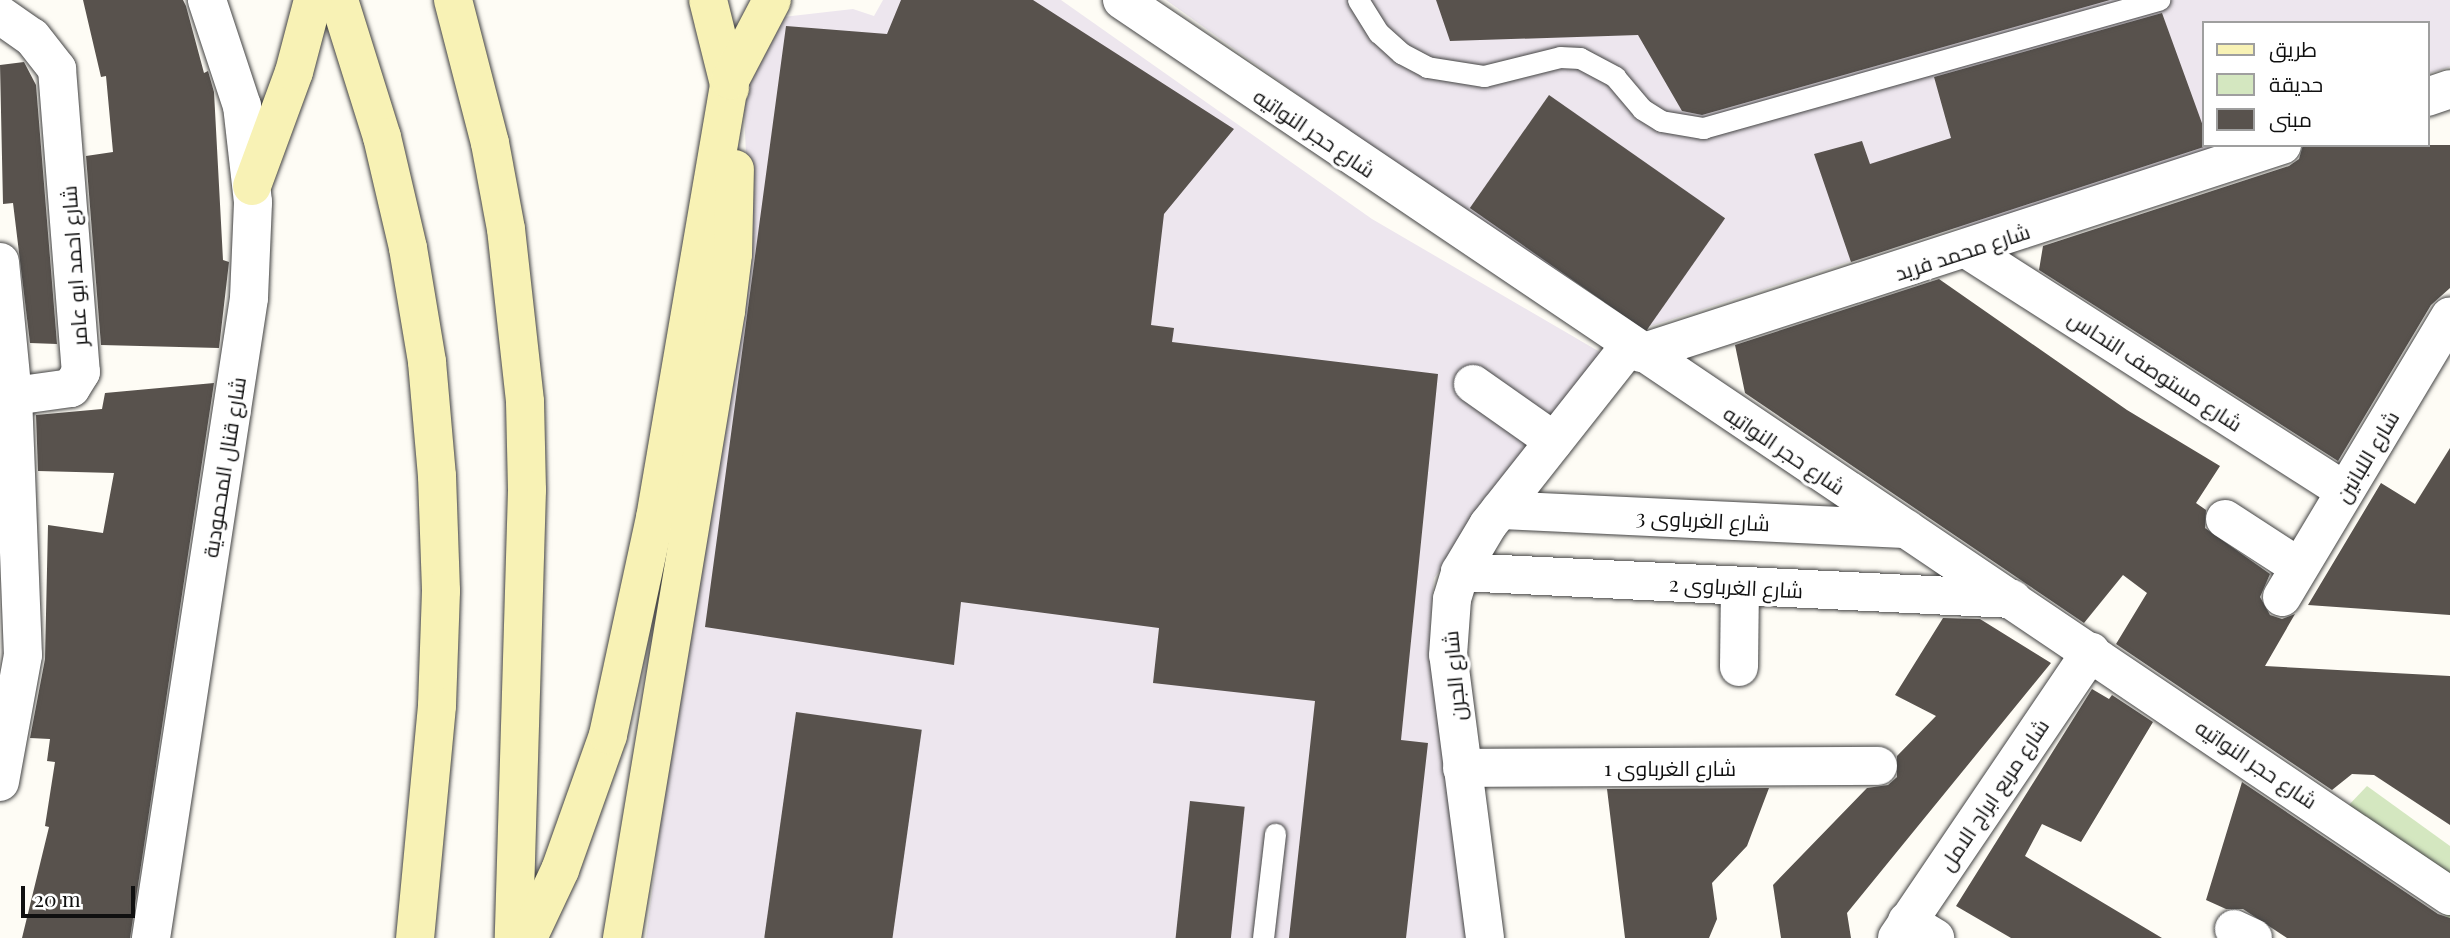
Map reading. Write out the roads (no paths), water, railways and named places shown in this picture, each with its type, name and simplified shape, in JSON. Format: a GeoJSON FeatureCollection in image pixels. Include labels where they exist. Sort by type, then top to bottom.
{"type":"FeatureCollection","features":[{"type":"Feature","properties":{"kind":"main road"},"geometry":{"type":"LineString","coordinates":[[251,186],[294,72],[313,0]]}},
{"type":"Feature","properties":{"kind":"main road"},"geometry":{"type":"LineString","coordinates":[[339,0],[382,137],[408,248],[427,362],[437,476],[441,591],[437,706],[415,938]]}},
{"type":"Feature","properties":{"kind":"main road"},"geometry":{"type":"LineString","coordinates":[[453,0],[502,204],[525,402],[527,490],[514,938]]}},
{"type":"Feature","properties":{"kind":"main road"},"geometry":{"type":"LineString","coordinates":[[622,938],[733,254],[736,195],[730,80],[708,0]]}},
{"type":"Feature","properties":{"kind":"main road"},"geometry":{"type":"LineString","coordinates":[[528,938],[560,870],[608,735],[654,518],[730,80],[772,0]]}},
{"type":"Feature","properties":{"kind":"street","name":"شارع قنال المحمودية"},"geometry":{"type":"LineString","coordinates":[[151,938],[249,298],[251,186],[242,106],[207,0]]}},
{"type":"Feature","properties":{"kind":"street","name":"شارع حجر النواتيه"},"geometry":{"type":"LineString","coordinates":[[1122,0],[1636,349],[2091,651],[2450,896]]}},
{"type":"Feature","properties":{"kind":"street","name":"شارع احمد ابو عامر"},"geometry":{"type":"LineString","coordinates":[[0,15],[32,37],[57,69],[81,372],[71,388],[7,397]]}},
{"type":"Feature","properties":{"kind":"street"},"geometry":{"type":"LineString","coordinates":[[2429,96],[2450,89]]}},
{"type":"Feature","properties":{"kind":"street","name":"شارع محمد فريد"},"geometry":{"type":"LineString","coordinates":[[1636,349],[1968,250],[2276,147]]}},
{"type":"Feature","properties":{"kind":"street","name":"شارع مستوصف النحاس"},"geometry":{"type":"LineString","coordinates":[[1968,250],[2345,491]]}},
{"type":"Feature","properties":{"kind":"street"},"geometry":{"type":"LineString","coordinates":[[0,262],[23,655],[4,742],[0,782]]}},
{"type":"Feature","properties":{"kind":"street","name":"شارع اللبانين"},"geometry":{"type":"LineString","coordinates":[[2225,519],[2290,582],[2450,316]]}},
{"type":"Feature","properties":{"kind":"street","name":"شارع الجرن"},"geometry":{"type":"LineString","coordinates":[[1485,938],[1462,768],[1447,627],[1460,572],[1500,510],[1554,441],[1636,349]]}},
{"type":"Feature","properties":{"kind":"street"},"geometry":{"type":"LineString","coordinates":[[1473,384],[1554,441]]}},
{"type":"Feature","properties":{"kind":"street","name":"شارع الغرباوى 3"},"geometry":{"type":"LineString","coordinates":[[1500,510],[1907,529]]}},
{"type":"Feature","properties":{"kind":"street","name":"شارع الغرباوى 2"},"geometry":{"type":"LineString","coordinates":[[1460,572],[2011,599]]}},
{"type":"Feature","properties":{"kind":"street"},"geometry":{"type":"LineString","coordinates":[[1739,667],[1740,586]]}},
{"type":"Feature","properties":{"kind":"street","name":"شارع مربع ابراج الامل"},"geometry":{"type":"LineString","coordinates":[[1913,932],[2091,651]]}},
{"type":"Feature","properties":{"kind":"street","name":"شارع الغرباوى 1"},"geometry":{"type":"LineString","coordinates":[[1462,768],[1878,766]]}},
{"type":"Feature","properties":{"kind":"lane"},"geometry":{"type":"LineString","coordinates":[[1358,0],[1379,33],[1401,53],[1427,67],[1484,76],[1560,57],[1580,58],[1615,77],[1642,108],[1661,121],[1703,128],[2159,0]]}},
{"type":"Feature","properties":{"kind":"lane"},"geometry":{"type":"LineString","coordinates":[[1263,938],[1275,834]]}}]}
